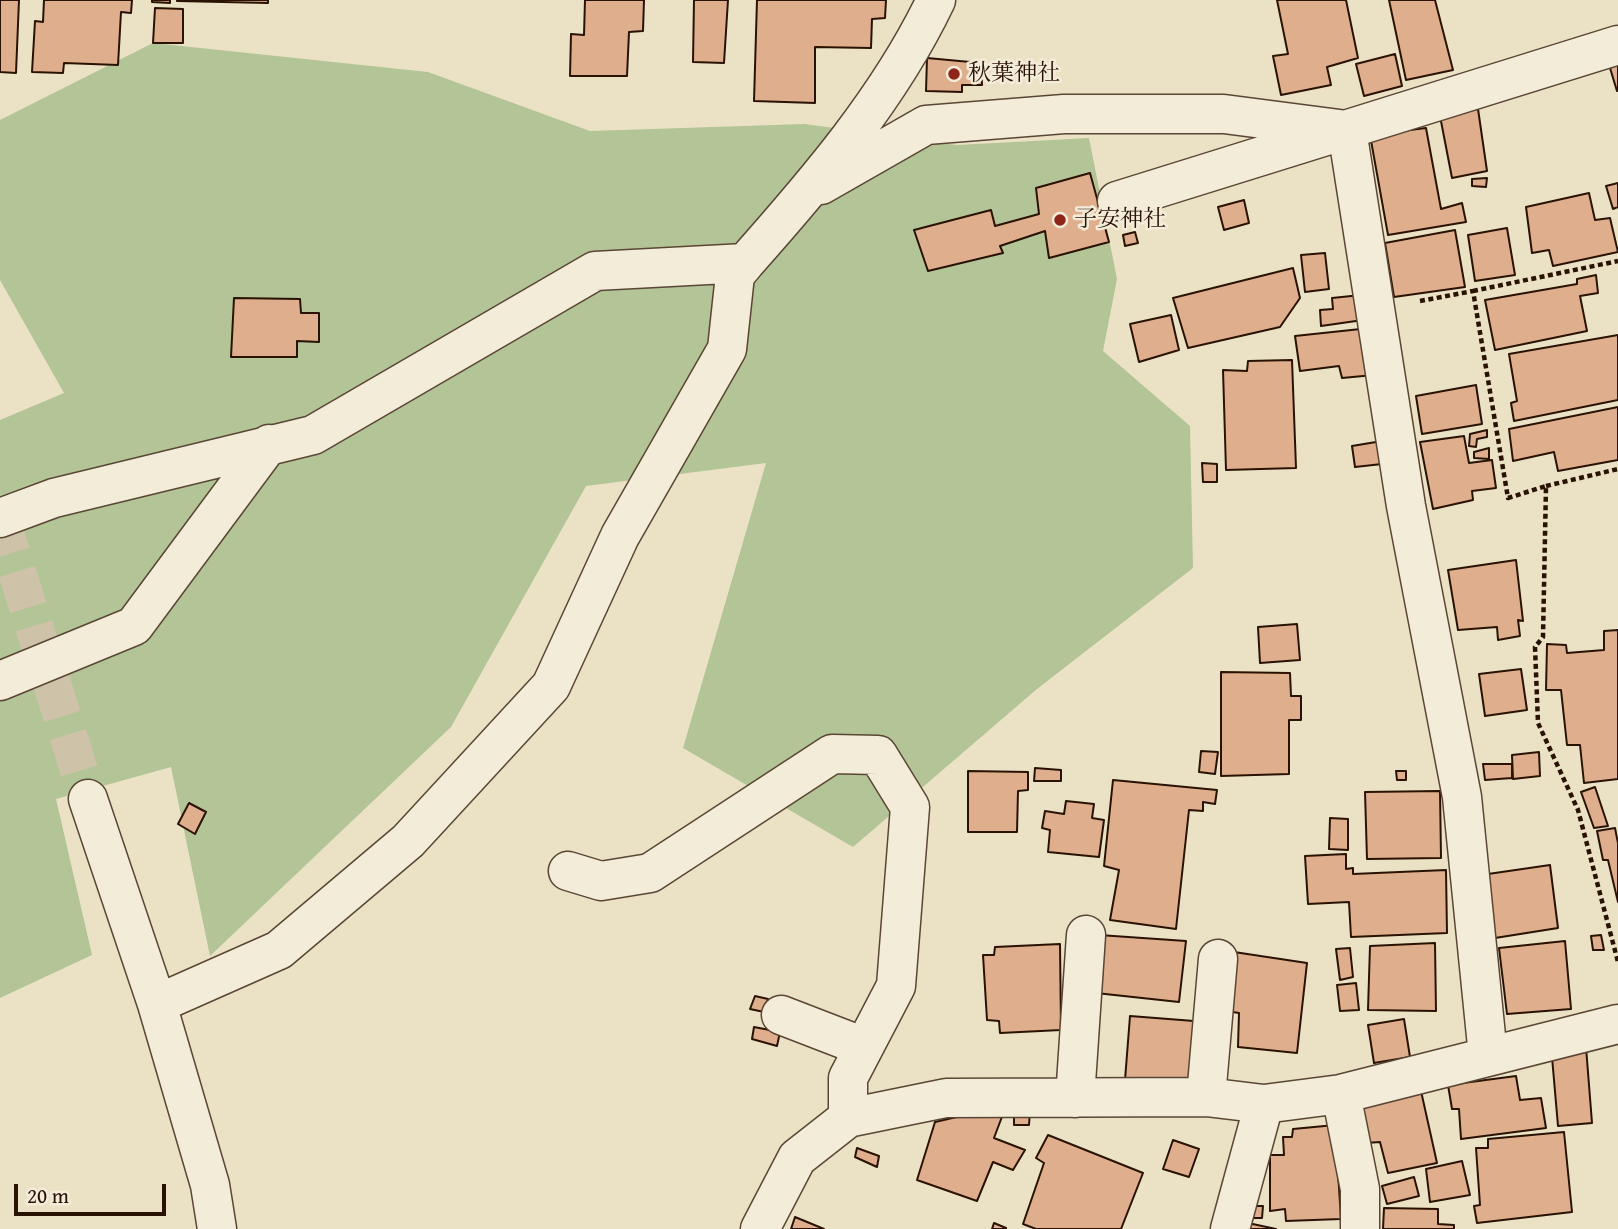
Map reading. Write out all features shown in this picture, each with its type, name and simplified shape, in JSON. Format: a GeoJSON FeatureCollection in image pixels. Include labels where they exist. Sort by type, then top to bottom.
{"type":"FeatureCollection","features":[{"type":"Feature","properties":{"kind":"street"},"geometry":{"type":"LineString","coordinates":[[157,1004],[279,950],[408,841],[551,686],[620,536],[727,349],[734,275],[807,193],[913,49],[936,0]]}},
{"type":"Feature","properties":{"kind":"street"},"geometry":{"type":"LineString","coordinates":[[1117,201],[1618,45]]}},
{"type":"Feature","properties":{"kind":"street"},"geometry":{"type":"LineString","coordinates":[[807,193],[926,125],[1064,114],[1224,114],[1347,130]]}},
{"type":"Feature","properties":{"kind":"street"},"geometry":{"type":"LineString","coordinates":[[1347,130],[1406,506],[1461,797],[1488,1056]]}},
{"type":"Feature","properties":{"kind":"street"},"geometry":{"type":"LineString","coordinates":[[0,518],[54,498],[313,435],[595,271],[745,263]]}},
{"type":"Feature","properties":{"kind":"street"},"geometry":{"type":"LineString","coordinates":[[0,681],[134,626],[269,444]]}},
{"type":"Feature","properties":{"kind":"street"},"geometry":{"type":"LineString","coordinates":[[568,871],[601,881],[650,873],[832,754],[878,755],[910,807],[896,986],[848,1078],[848,1118]]}},
{"type":"Feature","properties":{"kind":"street"},"geometry":{"type":"LineString","coordinates":[[88,799],[157,1004],[210,1185],[217,1229]]}},
{"type":"Feature","properties":{"kind":"street"},"geometry":{"type":"LineString","coordinates":[[1075,1098],[1086,935]]}},
{"type":"Feature","properties":{"kind":"street"},"geometry":{"type":"LineString","coordinates":[[1206,1097],[1218,959]]}},
{"type":"Feature","properties":{"kind":"street"},"geometry":{"type":"LineString","coordinates":[[781,1015],[864,1047]]}},
{"type":"Feature","properties":{"kind":"street"},"geometry":{"type":"LineString","coordinates":[[760,1229],[797,1158],[848,1118],[946,1098],[1206,1097],[1264,1104],[1341,1094],[1618,1024]]}},
{"type":"Feature","properties":{"kind":"street"},"geometry":{"type":"LineString","coordinates":[[1341,1094],[1360,1189],[1360,1229]]}},
{"type":"Feature","properties":{"kind":"street"},"geometry":{"type":"LineString","coordinates":[[1230,1229],[1264,1104]]}},
{"type":"Feature","properties":{"kind":"path"},"geometry":{"type":"LineString","coordinates":[[1375,309],[1618,261]]}},
{"type":"Feature","properties":{"kind":"path"},"geometry":{"type":"LineString","coordinates":[[1473,291],[1508,498],[1618,469]]}},
{"type":"Feature","properties":{"kind":"path"},"geometry":{"type":"LineString","coordinates":[[1546,486],[1543,637],[1535,647],[1538,723],[1578,810],[1618,962]]}},
{"type":"Feature","properties":{"kind":"green space"},"geometry":{"type":"Polygon","coordinates":[[[153,43],[428,72],[590,131],[805,124],[957,145],[1089,138],[1117,279],[1103,351],[1190,426],[1193,568],[1037,689],[853,847],[683,748],[766,463],[586,486],[451,727],[210,956],[171,767],[56,799],[92,955],[0,998],[0,420],[64,393],[0,280],[0,120],[153,43]]]}},
{"type":"Feature","properties":{"kind":"building"},"geometry":{"type":"Polygon","coordinates":[[[0,0],[19,0],[16,73],[0,72],[0,0]]]}},
{"type":"Feature","properties":{"kind":"building"},"geometry":{"type":"Polygon","coordinates":[[[44,0],[132,0],[131,13],[121,12],[118,65],[64,63],[63,73],[32,72],[35,21],[43,22],[44,0]]]}},
{"type":"Feature","properties":{"kind":"building"},"geometry":{"type":"Polygon","coordinates":[[[170,0],[170,3],[152,2],[170,0]]]}},
{"type":"Feature","properties":{"kind":"building"},"geometry":{"type":"Polygon","coordinates":[[[268,0],[268,3],[177,1],[268,0]]]}},
{"type":"Feature","properties":{"kind":"building"},"geometry":{"type":"Polygon","coordinates":[[[585,0],[644,0],[643,31],[629,32],[627,76],[570,76],[571,34],[584,35],[585,0]]]}},
{"type":"Feature","properties":{"kind":"building"},"geometry":{"type":"Polygon","coordinates":[[[694,0],[728,0],[724,63],[693,62],[694,0]]]}},
{"type":"Feature","properties":{"kind":"building"},"geometry":{"type":"Polygon","coordinates":[[[757,0],[886,0],[885,18],[872,19],[871,48],[815,47],[815,103],[754,101],[757,0]]]}},
{"type":"Feature","properties":{"kind":"building"},"geometry":{"type":"Polygon","coordinates":[[[1277,0],[1346,0],[1358,58],[1327,67],[1331,85],[1281,95],[1273,56],[1288,54],[1277,0]]]}},
{"type":"Feature","properties":{"kind":"building"},"geometry":{"type":"Polygon","coordinates":[[[1389,0],[1435,0],[1453,70],[1406,80],[1389,0]]]}},
{"type":"Feature","properties":{"kind":"building"},"geometry":{"type":"Polygon","coordinates":[[[155,8],[183,9],[183,43],[153,43],[155,8]]]}},
{"type":"Feature","properties":{"kind":"building"},"geometry":{"type":"Polygon","coordinates":[[[1395,54],[1402,86],[1364,96],[1356,64],[1395,54]]]}},
{"type":"Feature","properties":{"kind":"building","name":"秋葉神社"},"geometry":{"type":"Polygon","coordinates":[[[927,58],[981,63],[982,85],[962,85],[962,92],[926,91],[927,58]]]}},
{"type":"Feature","properties":{"kind":"building"},"geometry":{"type":"Polygon","coordinates":[[[1618,64],[1618,91],[1617,91],[1610,68],[1618,64]]]}},
{"type":"Feature","properties":{"kind":"building"},"geometry":{"type":"Polygon","coordinates":[[[1478,109],[1487,171],[1452,178],[1440,116],[1478,109]]]}},
{"type":"Feature","properties":{"kind":"building"},"geometry":{"type":"Polygon","coordinates":[[[1426,128],[1441,209],[1462,203],[1466,222],[1388,235],[1370,135],[1426,128]]]}},
{"type":"Feature","properties":{"kind":"building","name":"子安神社"},"geometry":{"type":"Polygon","coordinates":[[[1090,173],[1109,242],[1049,258],[1045,231],[1000,246],[1003,253],[928,271],[914,230],[991,210],[995,226],[1039,214],[1036,188],[1090,173]]]}},
{"type":"Feature","properties":{"kind":"building"},"geometry":{"type":"Polygon","coordinates":[[[1487,178],[1486,187],[1472,186],[1472,179],[1487,178]]]}},
{"type":"Feature","properties":{"kind":"building"},"geometry":{"type":"Polygon","coordinates":[[[1618,183],[1618,207],[1613,209],[1606,186],[1618,183]]]}},
{"type":"Feature","properties":{"kind":"building"},"geometry":{"type":"Polygon","coordinates":[[[1589,193],[1595,220],[1610,218],[1618,252],[1553,266],[1549,250],[1532,253],[1526,207],[1589,193]]]}},
{"type":"Feature","properties":{"kind":"building"},"geometry":{"type":"Polygon","coordinates":[[[1244,200],[1249,223],[1224,230],[1218,207],[1244,200]]]}},
{"type":"Feature","properties":{"kind":"building"},"geometry":{"type":"Polygon","coordinates":[[[1507,228],[1515,275],[1475,281],[1468,235],[1507,228]]]}},
{"type":"Feature","properties":{"kind":"building"},"geometry":{"type":"Polygon","coordinates":[[[1455,230],[1465,287],[1394,297],[1385,243],[1455,230]]]}},
{"type":"Feature","properties":{"kind":"building"},"geometry":{"type":"Polygon","coordinates":[[[1135,232],[1138,243],[1125,246],[1123,235],[1135,232]]]}},
{"type":"Feature","properties":{"kind":"building"},"geometry":{"type":"Polygon","coordinates":[[[1325,253],[1329,289],[1305,292],[1301,255],[1325,253]]]}},
{"type":"Feature","properties":{"kind":"building"},"geometry":{"type":"Polygon","coordinates":[[[1293,268],[1300,298],[1280,327],[1188,348],[1173,298],[1293,268]]]}},
{"type":"Feature","properties":{"kind":"building"},"geometry":{"type":"Polygon","coordinates":[[[1596,275],[1598,293],[1580,296],[1587,331],[1495,350],[1485,300],[1577,284],[1577,279],[1596,275]]]}},
{"type":"Feature","properties":{"kind":"building"},"geometry":{"type":"Polygon","coordinates":[[[1361,295],[1363,320],[1321,326],[1320,310],[1333,309],[1332,298],[1361,295]]]}},
{"type":"Feature","properties":{"kind":"building"},"geometry":{"type":"Polygon","coordinates":[[[234,298],[300,299],[301,313],[319,313],[319,342],[297,341],[297,357],[231,357],[234,298]]]}},
{"type":"Feature","properties":{"kind":"building"},"geometry":{"type":"Polygon","coordinates":[[[1171,315],[1179,350],[1139,362],[1130,324],[1171,315]]]}},
{"type":"Feature","properties":{"kind":"building"},"geometry":{"type":"Polygon","coordinates":[[[1370,328],[1374,375],[1342,378],[1339,366],[1300,371],[1295,336],[1370,328]]]}},
{"type":"Feature","properties":{"kind":"building"},"geometry":{"type":"Polygon","coordinates":[[[1618,335],[1618,400],[1514,421],[1511,403],[1517,401],[1509,354],[1618,335]]]}},
{"type":"Feature","properties":{"kind":"building"},"geometry":{"type":"Polygon","coordinates":[[[1292,360],[1296,468],[1226,470],[1223,370],[1247,371],[1248,361],[1292,360]]]}},
{"type":"Feature","properties":{"kind":"building"},"geometry":{"type":"Polygon","coordinates":[[[1476,385],[1482,424],[1422,434],[1416,396],[1476,385]]]}},
{"type":"Feature","properties":{"kind":"building"},"geometry":{"type":"Polygon","coordinates":[[[1618,407],[1618,460],[1558,471],[1554,452],[1513,461],[1509,429],[1618,407]]]}},
{"type":"Feature","properties":{"kind":"building"},"geometry":{"type":"Polygon","coordinates":[[[1487,430],[1487,437],[1477,439],[1476,447],[1469,446],[1470,434],[1487,430]]]}},
{"type":"Feature","properties":{"kind":"building"},"geometry":{"type":"Polygon","coordinates":[[[1464,436],[1469,463],[1492,460],[1496,488],[1472,491],[1473,500],[1433,509],[1420,442],[1464,436]]]}},
{"type":"Feature","properties":{"kind":"building"},"geometry":{"type":"Polygon","coordinates":[[[1388,440],[1391,463],[1355,467],[1352,446],[1388,440]]]}},
{"type":"Feature","properties":{"kind":"building"},"geometry":{"type":"Polygon","coordinates":[[[1489,448],[1489,459],[1474,458],[1474,452],[1489,448]]]}},
{"type":"Feature","properties":{"kind":"building"},"geometry":{"type":"Polygon","coordinates":[[[1202,463],[1217,464],[1217,482],[1203,482],[1202,463]]]}},
{"type":"Feature","properties":{"kind":"building"},"geometry":{"type":"Polygon","coordinates":[[[1516,560],[1523,621],[1518,620],[1520,636],[1498,640],[1497,627],[1458,630],[1448,570],[1516,560]]]}},
{"type":"Feature","properties":{"kind":"building"},"geometry":{"type":"Polygon","coordinates":[[[1297,624],[1300,660],[1260,663],[1258,627],[1297,624]]]}},
{"type":"Feature","properties":{"kind":"building"},"geometry":{"type":"Polygon","coordinates":[[[1618,630],[1618,779],[1584,783],[1580,745],[1567,745],[1561,690],[1546,690],[1547,644],[1566,645],[1567,653],[1604,650],[1604,631],[1618,630]]]}},
{"type":"Feature","properties":{"kind":"building"},"geometry":{"type":"Polygon","coordinates":[[[1521,669],[1527,710],[1485,716],[1479,674],[1521,669]]]}},
{"type":"Feature","properties":{"kind":"building"},"geometry":{"type":"Polygon","coordinates":[[[1221,672],[1290,673],[1291,696],[1301,696],[1301,720],[1289,720],[1289,774],[1221,776],[1221,672]]]}},
{"type":"Feature","properties":{"kind":"building"},"geometry":{"type":"Polygon","coordinates":[[[1201,751],[1218,752],[1215,774],[1199,772],[1201,751]]]}},
{"type":"Feature","properties":{"kind":"building"},"geometry":{"type":"Polygon","coordinates":[[[1539,752],[1540,776],[1513,779],[1512,755],[1539,752]]]}},
{"type":"Feature","properties":{"kind":"building"},"geometry":{"type":"Polygon","coordinates":[[[1483,764],[1512,764],[1512,778],[1485,780],[1483,764]]]}},
{"type":"Feature","properties":{"kind":"building"},"geometry":{"type":"Polygon","coordinates":[[[1035,768],[1061,770],[1061,781],[1034,781],[1035,768]]]}},
{"type":"Feature","properties":{"kind":"building"},"geometry":{"type":"Polygon","coordinates":[[[968,771],[1028,772],[1028,790],[1018,791],[1017,832],[968,832],[968,771]]]}},
{"type":"Feature","properties":{"kind":"building"},"geometry":{"type":"Polygon","coordinates":[[[1396,771],[1406,771],[1406,780],[1397,780],[1396,771]]]}},
{"type":"Feature","properties":{"kind":"building"},"geometry":{"type":"Polygon","coordinates":[[[1113,780],[1217,790],[1215,804],[1203,802],[1203,811],[1189,810],[1176,929],[1110,920],[1119,870],[1104,866],[1113,780]]]}},
{"type":"Feature","properties":{"kind":"building"},"geometry":{"type":"Polygon","coordinates":[[[1595,787],[1608,826],[1594,828],[1581,792],[1595,787]]]}},
{"type":"Feature","properties":{"kind":"building"},"geometry":{"type":"Polygon","coordinates":[[[1440,791],[1441,858],[1367,859],[1365,792],[1440,791]]]}},
{"type":"Feature","properties":{"kind":"building"},"geometry":{"type":"Polygon","coordinates":[[[1066,801],[1094,804],[1092,818],[1104,820],[1099,857],[1048,852],[1050,830],[1042,828],[1045,811],[1064,814],[1066,801]]]}},
{"type":"Feature","properties":{"kind":"building"},"geometry":{"type":"Polygon","coordinates":[[[189,803],[206,812],[195,834],[178,824],[189,803]]]}},
{"type":"Feature","properties":{"kind":"building"},"geometry":{"type":"Polygon","coordinates":[[[1330,818],[1348,819],[1348,850],[1329,849],[1330,818]]]}},
{"type":"Feature","properties":{"kind":"building"},"geometry":{"type":"Polygon","coordinates":[[[1615,828],[1618,843],[1618,902],[1608,860],[1603,860],[1597,831],[1615,828]]]}},
{"type":"Feature","properties":{"kind":"building"},"geometry":{"type":"Polygon","coordinates":[[[1346,854],[1346,869],[1353,868],[1353,874],[1446,870],[1447,933],[1351,937],[1349,902],[1308,904],[1305,856],[1346,854]]]}},
{"type":"Feature","properties":{"kind":"building"},"geometry":{"type":"Polygon","coordinates":[[[1550,865],[1558,928],[1495,938],[1488,874],[1550,865]]]}},
{"type":"Feature","properties":{"kind":"building"},"geometry":{"type":"Polygon","coordinates":[[[1099,935],[1186,941],[1179,1002],[1096,993],[1099,935]]]}},
{"type":"Feature","properties":{"kind":"building"},"geometry":{"type":"Polygon","coordinates":[[[1601,935],[1604,950],[1593,950],[1591,936],[1601,935]]]}},
{"type":"Feature","properties":{"kind":"building"},"geometry":{"type":"Polygon","coordinates":[[[1565,941],[1571,1009],[1507,1014],[1499,948],[1565,941]]]}},
{"type":"Feature","properties":{"kind":"building"},"geometry":{"type":"Polygon","coordinates":[[[1435,943],[1436,1011],[1368,1010],[1370,946],[1435,943]]]}},
{"type":"Feature","properties":{"kind":"building"},"geometry":{"type":"Polygon","coordinates":[[[1060,944],[1061,1030],[1000,1033],[999,1021],[987,1020],[983,955],[994,955],[995,947],[1060,944]]]}},
{"type":"Feature","properties":{"kind":"building"},"geometry":{"type":"Polygon","coordinates":[[[1350,948],[1353,977],[1340,980],[1336,949],[1350,948]]]}},
{"type":"Feature","properties":{"kind":"building"},"geometry":{"type":"Polygon","coordinates":[[[1234,952],[1307,963],[1297,1053],[1238,1047],[1239,1013],[1226,1011],[1234,952]]]}},
{"type":"Feature","properties":{"kind":"building"},"geometry":{"type":"Polygon","coordinates":[[[1356,983],[1359,1010],[1340,1011],[1337,985],[1356,983]]]}},
{"type":"Feature","properties":{"kind":"building"},"geometry":{"type":"Polygon","coordinates":[[[755,996],[768,999],[764,1012],[750,1009],[755,996]]]}},
{"type":"Feature","properties":{"kind":"building"},"geometry":{"type":"Polygon","coordinates":[[[1130,1016],[1194,1021],[1188,1087],[1125,1080],[1130,1016]]]}},
{"type":"Feature","properties":{"kind":"building"},"geometry":{"type":"Polygon","coordinates":[[[1404,1019],[1410,1057],[1374,1063],[1368,1025],[1404,1019]]]}},
{"type":"Feature","properties":{"kind":"building"},"geometry":{"type":"Polygon","coordinates":[[[754,1027],[780,1032],[777,1046],[752,1039],[754,1027]]]}},
{"type":"Feature","properties":{"kind":"building"},"geometry":{"type":"Polygon","coordinates":[[[1586,1047],[1592,1123],[1558,1126],[1552,1057],[1586,1047]]]}},
{"type":"Feature","properties":{"kind":"building"},"geometry":{"type":"Polygon","coordinates":[[[1516,1076],[1520,1100],[1541,1098],[1546,1128],[1461,1139],[1459,1109],[1452,1109],[1448,1085],[1516,1076]]]}},
{"type":"Feature","properties":{"kind":"building"},"geometry":{"type":"Polygon","coordinates":[[[1421,1091],[1437,1163],[1388,1173],[1380,1142],[1366,1143],[1357,1105],[1421,1091]]]}},
{"type":"Feature","properties":{"kind":"building"},"geometry":{"type":"Polygon","coordinates":[[[987,1110],[1003,1114],[994,1138],[1025,1150],[1013,1170],[993,1162],[977,1201],[917,1180],[935,1122],[987,1110]]]}},
{"type":"Feature","properties":{"kind":"building"},"geometry":{"type":"Polygon","coordinates":[[[1014,1110],[1030,1111],[1029,1125],[1014,1125],[1014,1110]]]}},
{"type":"Feature","properties":{"kind":"building"},"geometry":{"type":"Polygon","coordinates":[[[1335,1125],[1341,1219],[1286,1221],[1285,1209],[1270,1211],[1270,1155],[1284,1155],[1283,1137],[1292,1137],[1293,1129],[1335,1125]]]}},
{"type":"Feature","properties":{"kind":"building"},"geometry":{"type":"Polygon","coordinates":[[[1564,1132],[1572,1212],[1477,1223],[1474,1206],[1480,1205],[1476,1148],[1488,1148],[1488,1139],[1564,1132]]]}},
{"type":"Feature","properties":{"kind":"building"},"geometry":{"type":"Polygon","coordinates":[[[1048,1135],[1143,1173],[1121,1229],[1036,1229],[1023,1224],[1044,1163],[1036,1158],[1048,1135]]]}},
{"type":"Feature","properties":{"kind":"building"},"geometry":{"type":"Polygon","coordinates":[[[1173,1140],[1199,1149],[1189,1177],[1163,1169],[1173,1140]]]}},
{"type":"Feature","properties":{"kind":"building"},"geometry":{"type":"Polygon","coordinates":[[[857,1148],[879,1156],[877,1167],[855,1157],[857,1148]]]}},
{"type":"Feature","properties":{"kind":"building"},"geometry":{"type":"Polygon","coordinates":[[[1462,1161],[1470,1195],[1430,1202],[1426,1169],[1462,1161]]]}},
{"type":"Feature","properties":{"kind":"building"},"geometry":{"type":"Polygon","coordinates":[[[1414,1177],[1419,1196],[1387,1204],[1382,1186],[1414,1177]]]}},
{"type":"Feature","properties":{"kind":"building"},"geometry":{"type":"Polygon","coordinates":[[[1252,1206],[1263,1206],[1262,1218],[1251,1218],[1252,1206]]]}},
{"type":"Feature","properties":{"kind":"building"},"geometry":{"type":"Polygon","coordinates":[[[1384,1208],[1438,1209],[1438,1224],[1454,1225],[1454,1229],[1383,1229],[1384,1208]]]}},
{"type":"Feature","properties":{"kind":"building"},"geometry":{"type":"Polygon","coordinates":[[[795,1217],[824,1229],[791,1229],[795,1217]]]}},
{"type":"Feature","properties":{"kind":"building"},"geometry":{"type":"Polygon","coordinates":[[[994,1223],[1006,1228],[1006,1229],[992,1229],[994,1223]]]}},
{"type":"Feature","properties":{"kind":"building"},"geometry":{"type":"Polygon","coordinates":[[[1248,1223],[1276,1229],[1247,1229],[1248,1223]]]}},
{"type":"Feature","properties":{"kind":"tunnel"},"geometry":{"type":"LineString","coordinates":[[0,517],[88,799]]}},
{"type":"Feature","properties":{"kind":"place","name":"秋葉神社"},"geometry":{"type":"Point","coordinates":[954,74]}},
{"type":"Feature","properties":{"kind":"place","name":"子安神社"},"geometry":{"type":"Point","coordinates":[1060,220]}}]}
